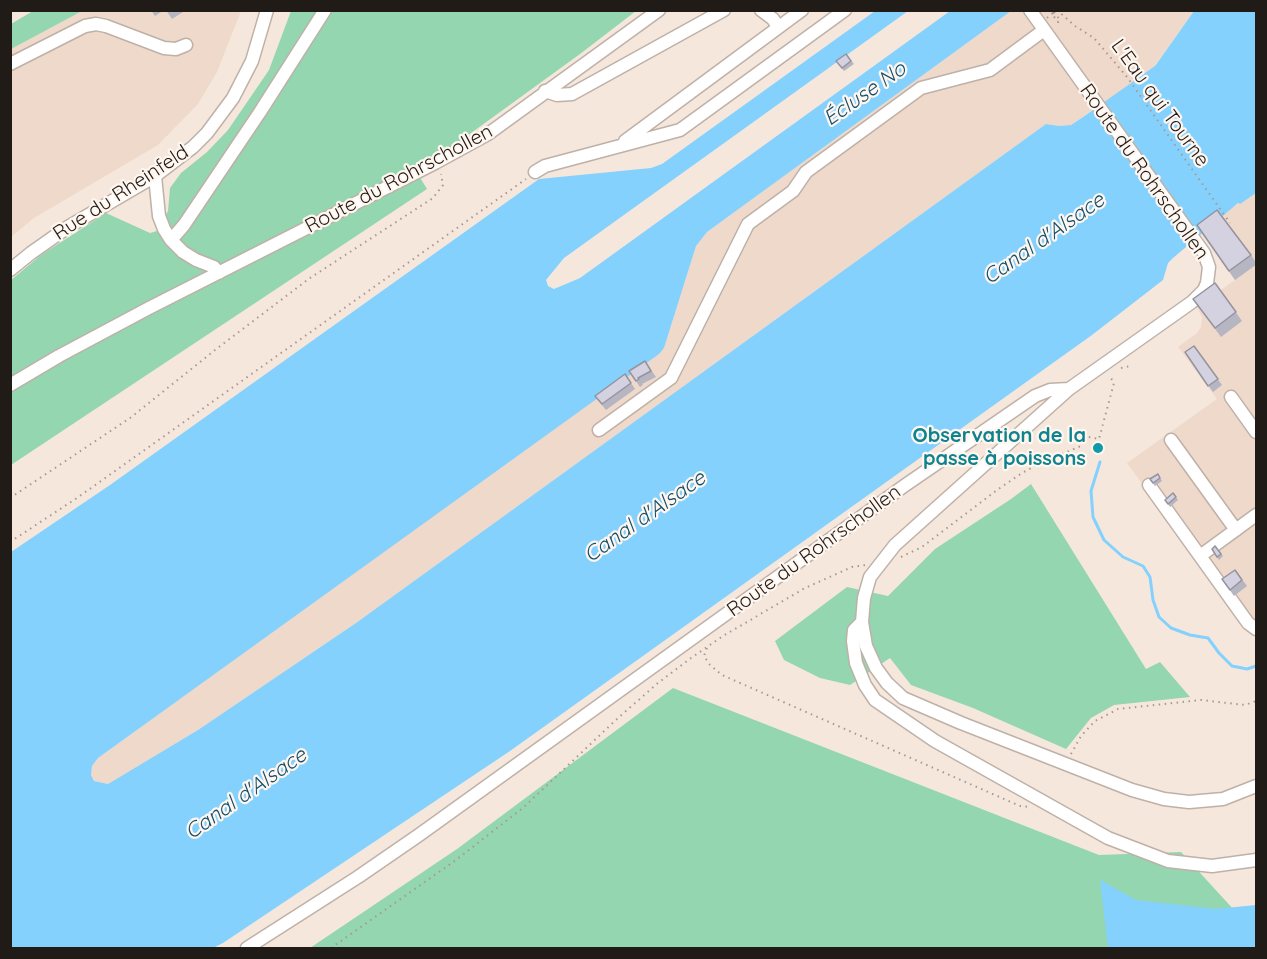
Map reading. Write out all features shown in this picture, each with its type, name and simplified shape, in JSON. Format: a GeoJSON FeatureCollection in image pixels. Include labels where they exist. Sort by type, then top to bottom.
{"type":"FeatureCollection","features":[{"type":"Feature","properties":{"kind":"street","name":"Rue du Rheinfeld"},"geometry":{"type":"LineString","coordinates":[[10,270],[68,226],[154,176],[193,147],[221,115],[252,61],[267,10]]}},
{"type":"Feature","properties":{"kind":"street"},"geometry":{"type":"LineString","coordinates":[[171,240],[184,225],[261,112],[325,10]]}},
{"type":"Feature","properties":{"kind":"street","name":"Route du Rohrschollen"},"geometry":{"type":"LineString","coordinates":[[10,385],[60,356],[488,134],[659,10]]}},
{"type":"Feature","properties":{"kind":"street"},"geometry":{"type":"LineString","coordinates":[[545,92],[557,95],[572,94],[724,10]]}},
{"type":"Feature","properties":{"kind":"street"},"geometry":{"type":"LineString","coordinates":[[761,10],[778,27]]}},
{"type":"Feature","properties":{"kind":"street"},"geometry":{"type":"LineString","coordinates":[[617,147],[802,10]]}},
{"type":"Feature","properties":{"kind":"street"},"geometry":{"type":"LineString","coordinates":[[535,172],[545,166],[680,130],[845,10]]}},
{"type":"Feature","properties":{"kind":"street","name":"Route du Rohrschollen"},"geometry":{"type":"LineString","coordinates":[[247,948],[419,836],[904,486],[1035,396],[1050,390],[1069,389],[1105,368],[1119,353],[1192,302],[1204,290],[1209,267],[1201,248],[1091,94],[1046,24],[1030,10]]}},
{"type":"Feature","properties":{"kind":"street"},"geometry":{"type":"LineString","coordinates":[[10,64],[85,26],[96,24],[164,48],[176,49],[186,45]]}},
{"type":"Feature","properties":{"kind":"street"},"geometry":{"type":"LineString","coordinates":[[599,430],[671,378],[748,224],[793,191],[806,172],[921,88],[990,70],[1046,24]]}},
{"type":"Feature","properties":{"kind":"street"},"geometry":{"type":"LineString","coordinates":[[154,176],[159,216],[171,240],[183,252],[214,267],[219,273]]}},
{"type":"Feature","properties":{"kind":"street"},"geometry":{"type":"LineString","coordinates":[[1069,389],[887,553],[877,566],[870,577],[864,598],[862,622],[866,646],[876,668],[887,683],[903,698],[1132,790],[1189,802],[1223,800],[1257,786]]}},
{"type":"Feature","properties":{"kind":"street"},"geometry":{"type":"LineString","coordinates":[[1230,397],[1257,432]]}},
{"type":"Feature","properties":{"kind":"street"},"geometry":{"type":"LineString","coordinates":[[1171,440],[1236,530]]}},
{"type":"Feature","properties":{"kind":"street"},"geometry":{"type":"LineString","coordinates":[[1149,485],[1248,623],[1257,629]]}},
{"type":"Feature","properties":{"kind":"street"},"geometry":{"type":"LineString","coordinates":[[1200,556],[1257,515]]}},
{"type":"Feature","properties":{"kind":"street"},"geometry":{"type":"LineString","coordinates":[[862,622],[854,630],[856,663],[865,685],[875,700],[935,741],[1108,838],[1168,861],[1212,866],[1257,860]]}},
{"type":"Feature","properties":{"kind":"street"},"geometry":{"type":"LineString","coordinates":[[892,713],[903,698]]}},
{"type":"Feature","properties":{"kind":"path","name":"L'Eau qui Tourne"},"geometry":{"type":"LineString","coordinates":[[1046,24],[1056,11],[1094,38],[1127,76],[1230,223]]}},
{"type":"Feature","properties":{"kind":"path"},"geometry":{"type":"LineString","coordinates":[[10,498],[130,418],[310,278],[433,198],[443,185],[442,175],[435,163]]}},
{"type":"Feature","properties":{"kind":"path"},"geometry":{"type":"LineString","coordinates":[[10,542],[77,498],[535,172]]}},
{"type":"Feature","properties":{"kind":"path"},"geometry":{"type":"LineString","coordinates":[[887,553],[898,558],[912,553],[1022,473],[1081,446],[1084,436],[1099,439],[1114,383],[1105,368]]}},
{"type":"Feature","properties":{"kind":"path"},"geometry":{"type":"LineString","coordinates":[[331,948],[456,860],[524,807],[650,690],[691,658],[723,636],[805,588],[852,567],[877,566]]}},
{"type":"Feature","properties":{"kind":"path"},"geometry":{"type":"LineString","coordinates":[[707,648],[704,656],[710,665],[722,675],[1020,806],[1034,809],[1046,805]]}},
{"type":"Feature","properties":{"kind":"path"},"geometry":{"type":"LineString","coordinates":[[1065,764],[1081,736],[1095,721],[1119,709],[1201,700],[1245,705],[1257,701]]}},
{"type":"Feature","properties":{"kind":"shaded area"},"geometry":{"type":"Polygon","coordinates":[[[82,11],[241,11],[217,72],[198,104],[158,145],[34,218],[11,237],[10,49],[82,11]]]}},
{"type":"Feature","properties":{"kind":"shaded area"},"geometry":{"type":"Polygon","coordinates":[[[1011,11],[1194,11],[1155,65],[1233,207],[1256,193],[1256,620],[1247,627],[1127,463],[1217,399],[1178,347],[1197,333],[1201,327],[1202,317],[1197,307],[1235,280],[1105,101],[1071,125],[1046,124],[356,623],[198,730],[108,784],[94,781],[91,775],[92,766],[98,758],[664,348],[696,246],[707,232],[1011,11]]]}},
{"type":"Feature","properties":{"kind":"green space"},"geometry":{"type":"Polygon","coordinates":[[[33,11],[82,11],[11,49],[11,24],[33,11]]]}},
{"type":"Feature","properties":{"kind":"green space"},"geometry":{"type":"Polygon","coordinates":[[[291,11],[636,11],[456,144],[413,166],[427,189],[11,465],[11,280],[41,255],[106,213],[150,233],[157,231],[168,211],[170,188],[181,173],[207,152],[228,130],[269,70],[291,11]]]}},
{"type":"Feature","properties":{"kind":"green space"},"geometry":{"type":"Polygon","coordinates":[[[1031,484],[1146,669],[1160,662],[1190,697],[1114,705],[1091,718],[1066,749],[973,708],[911,685],[890,658],[850,685],[820,678],[784,660],[775,641],[847,587],[888,596],[935,549],[1031,484]]]}},
{"type":"Feature","properties":{"kind":"green space"},"geometry":{"type":"Polygon","coordinates":[[[673,688],[1099,855],[1181,852],[1256,934],[1256,948],[310,948],[457,849],[673,688]]]}},
{"type":"Feature","properties":{"kind":"water"},"geometry":{"type":"Polygon","coordinates":[[[875,11],[908,11],[564,258],[546,280],[548,286],[554,289],[580,278],[950,11],[1011,11],[707,232],[696,246],[664,348],[659,354],[98,758],[92,766],[91,775],[94,781],[108,784],[198,730],[356,623],[1046,124],[1071,125],[1083,117],[1155,66],[1194,11],[1256,11],[1256,193],[1240,204],[1238,203],[1173,258],[1168,263],[1163,280],[1092,335],[510,751],[223,943],[213,948],[11,948],[11,552],[110,485],[539,179],[651,168],[662,164],[875,11]]]}},
{"type":"Feature","properties":{"kind":"water"},"geometry":{"type":"Polygon","coordinates":[[[1100,880],[1136,900],[1215,909],[1256,905],[1256,948],[1108,948],[1100,880]]]}},
{"type":"Feature","properties":{"kind":"building"},"geometry":{"type":"Polygon","coordinates":[[[846,54],[851,61],[842,68],[836,61],[846,54]]]}},
{"type":"Feature","properties":{"kind":"building"},"geometry":{"type":"Polygon","coordinates":[[[1217,210],[1251,255],[1229,271],[1197,225],[1217,210]]]}},
{"type":"Feature","properties":{"kind":"building"},"geometry":{"type":"Polygon","coordinates":[[[1215,283],[1236,312],[1215,328],[1193,299],[1215,283]]]}},
{"type":"Feature","properties":{"kind":"building"},"geometry":{"type":"Polygon","coordinates":[[[1194,346],[1218,379],[1208,386],[1185,352],[1194,346]]]}},
{"type":"Feature","properties":{"kind":"building"},"geometry":{"type":"Polygon","coordinates":[[[645,361],[651,371],[636,381],[629,371],[645,361]]]}},
{"type":"Feature","properties":{"kind":"building"},"geometry":{"type":"Polygon","coordinates":[[[625,374],[631,383],[602,404],[595,396],[625,374]]]}},
{"type":"Feature","properties":{"kind":"building"},"geometry":{"type":"Polygon","coordinates":[[[1158,474],[1160,478],[1153,483],[1150,479],[1158,474]]]}},
{"type":"Feature","properties":{"kind":"building"},"geometry":{"type":"Polygon","coordinates":[[[1173,493],[1176,497],[1168,504],[1165,500],[1173,493]]]}},
{"type":"Feature","properties":{"kind":"building"},"geometry":{"type":"Polygon","coordinates":[[[1215,546],[1221,554],[1217,557],[1212,549],[1215,546]]]}},
{"type":"Feature","properties":{"kind":"building"},"geometry":{"type":"Polygon","coordinates":[[[1235,570],[1242,580],[1230,590],[1222,579],[1235,570]]]}},
{"type":"Feature","properties":{"kind":"waterway"},"geometry":{"type":"LineString","coordinates":[[1100,462],[1091,491],[1093,517],[1104,540],[1123,557],[1143,566],[1150,577],[1153,600],[1159,617],[1171,628],[1190,635],[1208,638],[1232,666],[1247,669],[1256,666]]}},
{"type":"Feature","properties":{"kind":"place","name":"Observation de la passe à poissons"},"geometry":{"type":"Point","coordinates":[1098,448]}},
{"type":"Feature","properties":{"kind":"water label","name":"Écluse No"},"geometry":{"type":"Point","coordinates":[865,94]}},
{"type":"Feature","properties":{"kind":"water label","name":"Canal d'Alsace"},"geometry":{"type":"Point","coordinates":[1044,239]}},
{"type":"Feature","properties":{"kind":"water label","name":"Canal d'Alsace"},"geometry":{"type":"Point","coordinates":[645,517]}},
{"type":"Feature","properties":{"kind":"water label","name":"Canal d'Alsace"},"geometry":{"type":"Point","coordinates":[246,794]}}]}
